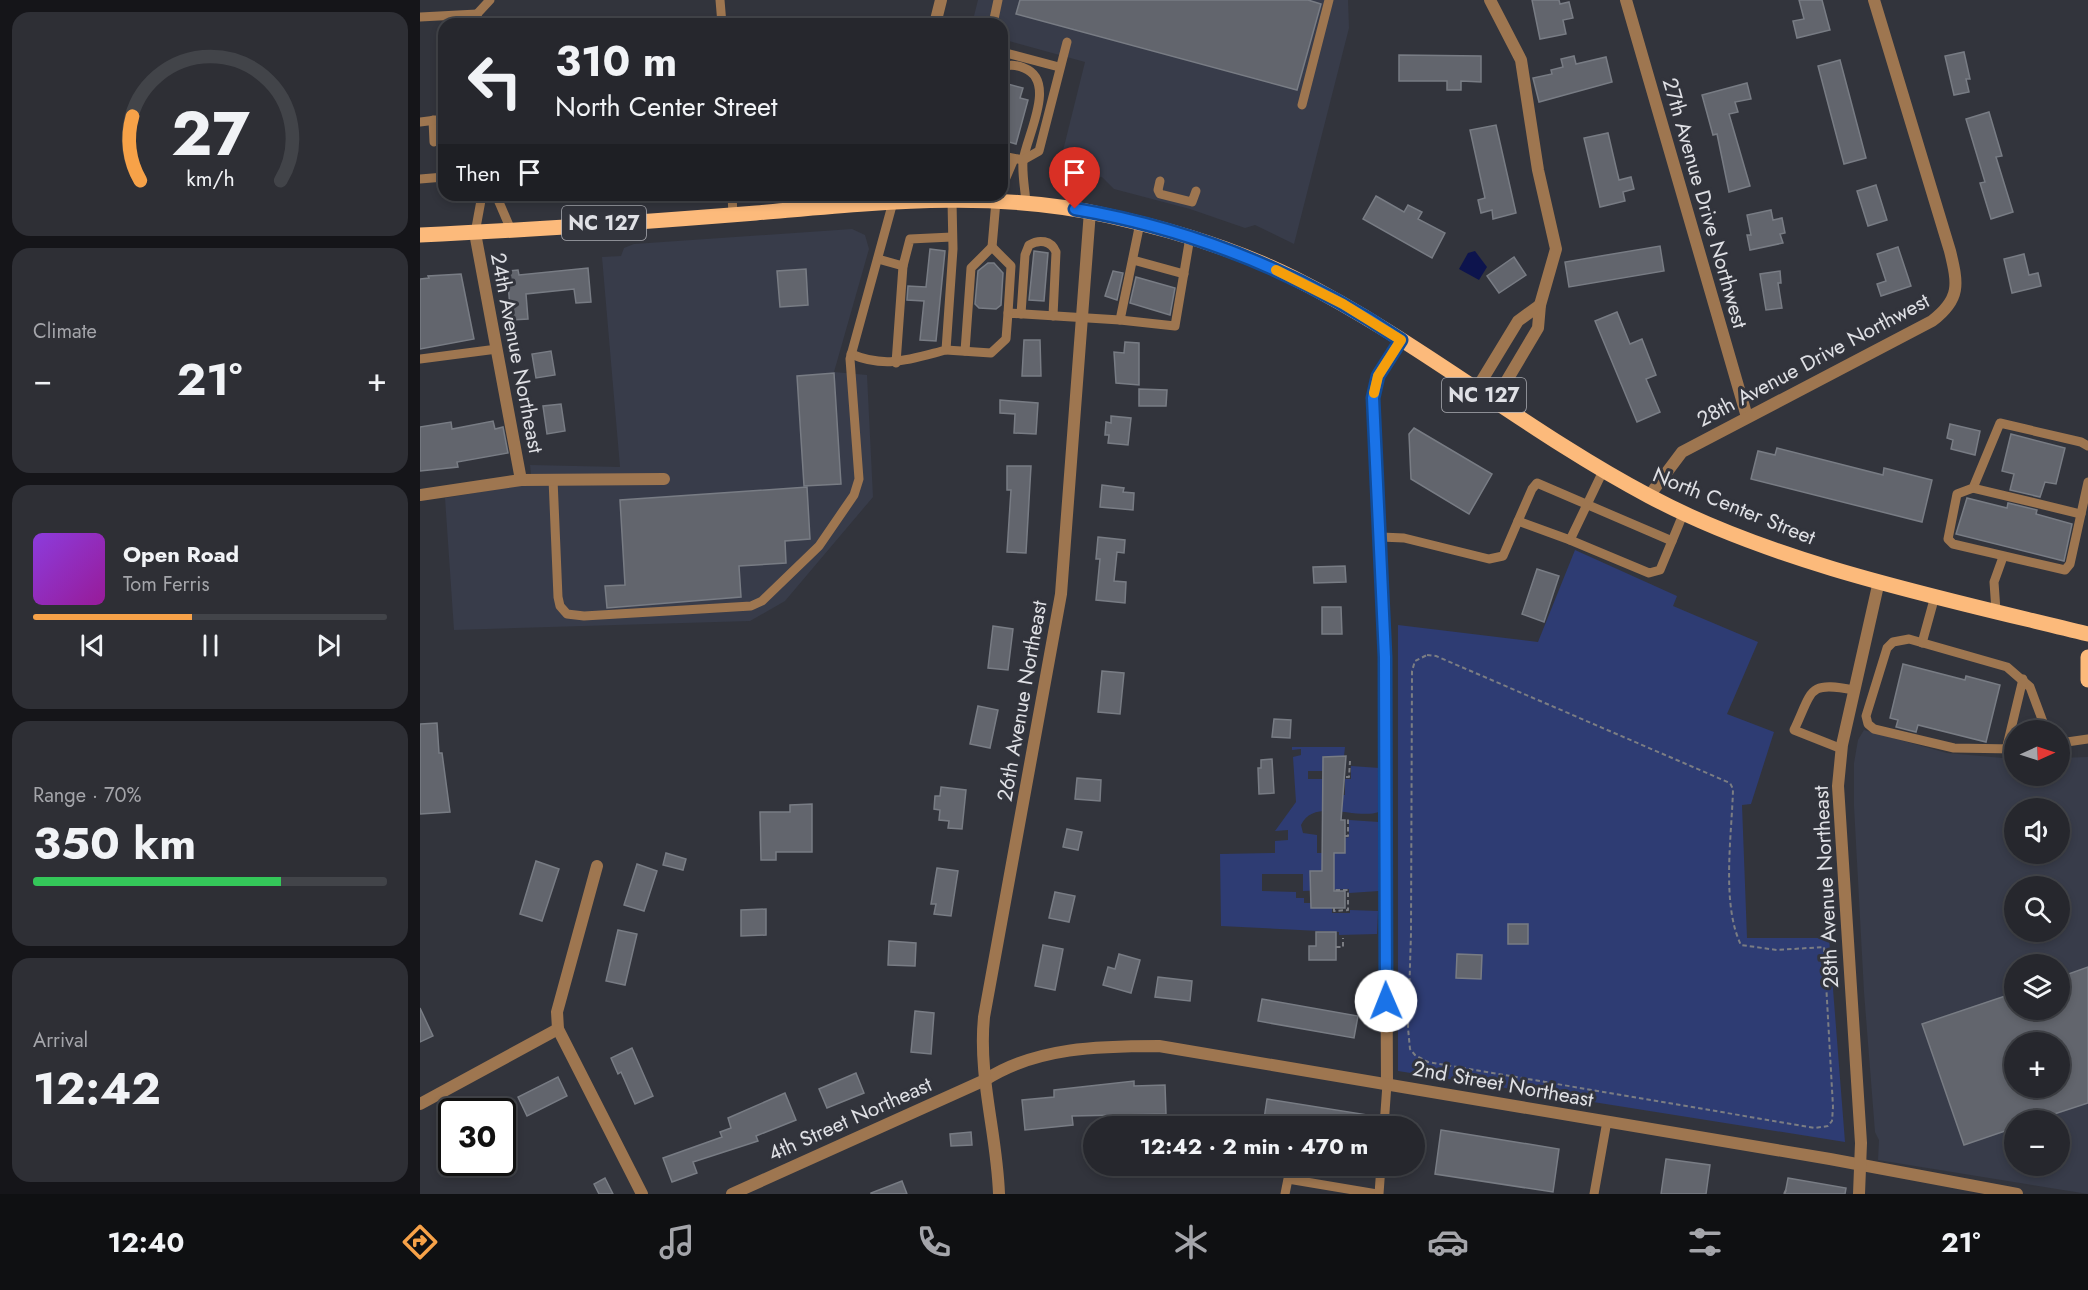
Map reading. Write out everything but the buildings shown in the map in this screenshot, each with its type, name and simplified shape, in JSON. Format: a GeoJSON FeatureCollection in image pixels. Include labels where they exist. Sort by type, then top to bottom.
{"type":"FeatureCollection","features":[{"type":"Feature","properties":{"kind":"main road","name":"North Center Street"},"geometry":{"type":"LineString","coordinates":[[1008,199],[1090,211],[1140,223],[1190,237],[1280,272],[1343,304],[1494,402],[1649,496],[1684,512],[1788,553],[1879,581],[2088,634]]}},
{"type":"Feature","properties":{"kind":"main road","name":"North Center Street"},"geometry":{"type":"LineString","coordinates":[[420,235],[733,214],[864,201]]}},
{"type":"Feature","properties":{"kind":"main road"},"geometry":{"type":"LineString","coordinates":[[2088,657],[2088,680]]}},
{"type":"Feature","properties":{"kind":"street"},"geometry":{"type":"LineString","coordinates":[[936,18],[941,0]]}},
{"type":"Feature","properties":{"kind":"street"},"geometry":{"type":"LineString","coordinates":[[1490,0],[1521,60],[1538,170],[1555,238],[1556,254],[1540,304],[1538,328],[1494,402]]}},
{"type":"Feature","properties":{"kind":"street","name":"27th Avenue Drive Northwest"},"geometry":{"type":"LineString","coordinates":[[1626,0],[1748,417]]}},
{"type":"Feature","properties":{"kind":"street","name":"28th Avenue Drive Northwest"},"geometry":{"type":"LineString","coordinates":[[1649,496],[1682,452],[1932,321],[1945,311],[1956,290],[1950,251],[1874,0]]}},
{"type":"Feature","properties":{"kind":"street","name":"26th Avenue Northeast"},"geometry":{"type":"LineString","coordinates":[[999,1194],[996,1141],[981,1043],[987,990],[1061,594],[1090,211]]}},
{"type":"Feature","properties":{"kind":"street","name":"24th Avenue Northeast"},"geometry":{"type":"LineString","coordinates":[[475,233],[521,480]]}},
{"type":"Feature","properties":{"kind":"street"},"geometry":{"type":"LineString","coordinates":[[1476,390],[1518,321],[1540,304]]}},
{"type":"Feature","properties":{"kind":"street"},"geometry":{"type":"LineString","coordinates":[[1518,321],[1538,328]]}},
{"type":"Feature","properties":{"kind":"street"},"geometry":{"type":"LineString","coordinates":[[1387,1084],[1385,657],[1374,387],[1401,340]]}},
{"type":"Feature","properties":{"kind":"street"},"geometry":{"type":"LineString","coordinates":[[420,495],[521,480],[664,479]]}},
{"type":"Feature","properties":{"kind":"street","name":"28th Avenue Northeast"},"geometry":{"type":"LineString","coordinates":[[1859,1194],[1861,1166],[1838,786],[1842,749],[1879,581]]}},
{"type":"Feature","properties":{"kind":"street"},"geometry":{"type":"LineString","coordinates":[[597,866],[557,1012],[558,1029],[642,1194]]}},
{"type":"Feature","properties":{"kind":"street"},"geometry":{"type":"LineString","coordinates":[[420,1104],[558,1029]]}},
{"type":"Feature","properties":{"kind":"street","name":"2nd Street Northeast"},"geometry":{"type":"LineString","coordinates":[[985,1080],[1007,1065],[1054,1053],[1110,1046],[1159,1046],[1607,1121],[2017,1194]]}},
{"type":"Feature","properties":{"kind":"street","name":"4th Street Northeast"},"geometry":{"type":"LineString","coordinates":[[732,1194],[985,1080]]}},
{"type":"Feature","properties":{"kind":"lane"},"geometry":{"type":"LineString","coordinates":[[479,18],[490,0]]}},
{"type":"Feature","properties":{"kind":"lane"},"geometry":{"type":"LineString","coordinates":[[720,0],[722,18]]}},
{"type":"Feature","properties":{"kind":"lane"},"geometry":{"type":"LineString","coordinates":[[994,18],[998,0]]}},
{"type":"Feature","properties":{"kind":"lane"},"geometry":{"type":"LineString","coordinates":[[1302,105],[1329,0]]}},
{"type":"Feature","properties":{"kind":"lane"},"geometry":{"type":"LineString","coordinates":[[420,16],[459,18]]}},
{"type":"Feature","properties":{"kind":"lane"},"geometry":{"type":"LineString","coordinates":[[1008,157],[1019,159],[1039,151],[1067,42]]}},
{"type":"Feature","properties":{"kind":"lane"},"geometry":{"type":"LineString","coordinates":[[1008,53],[1059,66]]}},
{"type":"Feature","properties":{"kind":"lane"},"geometry":{"type":"LineString","coordinates":[[1008,66],[1025,68],[1039,83],[1039,101],[1019,159],[1008,175]]}},
{"type":"Feature","properties":{"kind":"lane"},"geometry":{"type":"LineString","coordinates":[[433,120],[434,142]]}},
{"type":"Feature","properties":{"kind":"lane"},"geometry":{"type":"LineString","coordinates":[[420,122],[438,120]]}},
{"type":"Feature","properties":{"kind":"lane"},"geometry":{"type":"LineString","coordinates":[[1019,159],[1026,203]]}},
{"type":"Feature","properties":{"kind":"lane"},"geometry":{"type":"LineString","coordinates":[[420,179],[438,175]]}},
{"type":"Feature","properties":{"kind":"lane"},"geometry":{"type":"LineString","coordinates":[[1160,182],[1158,192],[1161,194],[1192,202],[1197,191]]}},
{"type":"Feature","properties":{"kind":"lane"},"geometry":{"type":"LineString","coordinates":[[475,233],[481,201]]}},
{"type":"Feature","properties":{"kind":"lane"},"geometry":{"type":"LineString","coordinates":[[499,201],[511,230]]}},
{"type":"Feature","properties":{"kind":"lane"},"geometry":{"type":"LineString","coordinates":[[732,201],[733,214]]}},
{"type":"Feature","properties":{"kind":"lane"},"geometry":{"type":"LineString","coordinates":[[553,480],[558,597],[560,606],[567,614],[584,616],[751,606],[779,588],[819,546],[854,495],[859,479],[851,354],[893,201]]}},
{"type":"Feature","properties":{"kind":"lane"},"geometry":{"type":"LineString","coordinates":[[946,350],[952,201]]}},
{"type":"Feature","properties":{"kind":"lane"},"geometry":{"type":"LineString","coordinates":[[965,351],[971,268],[992,247],[994,201]]}},
{"type":"Feature","properties":{"kind":"lane"},"geometry":{"type":"LineString","coordinates":[[1120,320],[1140,223]]}},
{"type":"Feature","properties":{"kind":"lane"},"geometry":{"type":"LineString","coordinates":[[896,363],[903,266],[909,239],[952,237]]}},
{"type":"Feature","properties":{"kind":"lane"},"geometry":{"type":"LineString","coordinates":[[1008,313],[1175,326],[1190,237]]}},
{"type":"Feature","properties":{"kind":"lane"},"geometry":{"type":"LineString","coordinates":[[1021,314],[1026,251],[1031,244],[1044,242],[1051,244],[1056,252],[1053,316]]}},
{"type":"Feature","properties":{"kind":"lane"},"geometry":{"type":"LineString","coordinates":[[851,354],[870,362],[896,363],[946,350],[991,353],[1005,339],[1011,266],[992,247]]}},
{"type":"Feature","properties":{"kind":"lane"},"geometry":{"type":"LineString","coordinates":[[878,259],[903,266]]}},
{"type":"Feature","properties":{"kind":"lane"},"geometry":{"type":"LineString","coordinates":[[1133,260],[1184,274]]}},
{"type":"Feature","properties":{"kind":"lane"},"geometry":{"type":"LineString","coordinates":[[420,359],[497,348]]}},
{"type":"Feature","properties":{"kind":"lane"},"geometry":{"type":"LineString","coordinates":[[1973,488],[2000,423],[2081,442],[2088,446]]}},
{"type":"Feature","properties":{"kind":"lane"},"geometry":{"type":"LineString","coordinates":[[1570,540],[1604,469]]}},
{"type":"Feature","properties":{"kind":"lane"},"geometry":{"type":"LineString","coordinates":[[2081,514],[1973,488],[1957,495],[1948,539],[1953,544],[2065,570],[2070,564],[2081,514],[2088,482]]}},
{"type":"Feature","properties":{"kind":"lane"},"geometry":{"type":"LineString","coordinates":[[1381,537],[1404,538],[1497,559],[1503,556],[1532,489],[1537,483],[1545,484],[1586,506],[1672,542]]}},
{"type":"Feature","properties":{"kind":"lane"},"geometry":{"type":"LineString","coordinates":[[1518,521],[1649,573],[1660,570],[1684,512]]}},
{"type":"Feature","properties":{"kind":"lane"},"geometry":{"type":"LineString","coordinates":[[1996,611],[1994,582],[2003,557]]}},
{"type":"Feature","properties":{"kind":"lane"},"geometry":{"type":"LineString","coordinates":[[1922,643],[1935,596]]}},
{"type":"Feature","properties":{"kind":"lane"},"geometry":{"type":"LineString","coordinates":[[2004,749],[1954,748],[1874,729],[1868,724],[1866,716],[1887,648],[1900,640],[1922,643],[2007,667],[2030,687],[2042,720]]}},
{"type":"Feature","properties":{"kind":"lane"},"geometry":{"type":"LineString","coordinates":[[2015,720],[2022,679]]}},
{"type":"Feature","properties":{"kind":"lane"},"geometry":{"type":"LineString","coordinates":[[1842,749],[1794,730],[1812,691],[1818,686],[1829,685],[1854,690]]}},
{"type":"Feature","properties":{"kind":"lane"},"geometry":{"type":"LineString","coordinates":[[2070,742],[2088,739]]}},
{"type":"Feature","properties":{"kind":"lane"},"geometry":{"type":"LineString","coordinates":[[1385,1116],[1387,1084]]}},
{"type":"Feature","properties":{"kind":"lane"},"geometry":{"type":"LineString","coordinates":[[1594,1194],[1607,1121]]}},
{"type":"Feature","properties":{"kind":"lane"},"geometry":{"type":"LineString","coordinates":[[1285,1194],[1288,1179],[1351,1192],[1378,1194],[1381,1176]]}},
{"type":"Feature","properties":{"kind":"path"},"geometry":{"type":"LineString","coordinates":[[1427,655],[1436,656],[1730,783],[1733,789],[1729,890],[1737,937],[1741,945],[1777,950],[1824,947],[1833,1107],[1832,1121],[1828,1126],[1815,1128],[1428,1062],[1415,1055],[1410,1049],[1408,1028],[1411,934],[1412,671],[1418,658],[1427,655]]}},
{"type":"Feature","properties":{"kind":"path"},"geometry":{"type":"LineString","coordinates":[[1346,777],[1350,777],[1350,761]]}},
{"type":"Feature","properties":{"kind":"path"},"geometry":{"type":"LineString","coordinates":[[1345,836],[1348,836],[1348,817]]}},
{"type":"Feature","properties":{"kind":"path"},"geometry":{"type":"LineString","coordinates":[[1334,890],[1348,890],[1348,910],[1334,911],[1334,908]]}},
{"type":"Feature","properties":{"kind":"path"},"geometry":{"type":"LineString","coordinates":[[1336,947],[1343,947],[1343,938]]}},
{"type":"Feature","properties":{"kind":"shaded area"},"geometry":{"type":"Polygon","coordinates":[[[978,0],[1348,0],[1349,28],[1294,244],[1255,225],[1245,228],[1190,209],[1114,189],[1102,177],[1066,173],[1056,179],[1085,62],[1008,41],[1008,18],[974,18],[978,0]]]}},
{"type":"Feature","properties":{"kind":"shaded area"},"geometry":{"type":"Polygon","coordinates":[[[852,229],[865,235],[869,249],[834,372],[867,375],[873,497],[785,601],[750,621],[454,630],[445,498],[532,483],[530,465],[620,467],[602,257],[621,256],[624,248],[634,244],[852,229]]]}},
{"type":"Feature","properties":{"kind":"shaded area"},"geometry":{"type":"Polygon","coordinates":[[[1475,251],[1487,267],[1479,280],[1459,269],[1468,253],[1475,251]]]}},
{"type":"Feature","properties":{"kind":"shaded area"},"geometry":{"type":"Polygon","coordinates":[[[1575,550],[1677,596],[1673,606],[1758,642],[1727,714],[1774,732],[1751,804],[1742,805],[1747,938],[1829,938],[1845,1142],[1398,1071],[1398,625],[1538,642],[1575,550]]]}},
{"type":"Feature","properties":{"kind":"shaded area"},"geometry":{"type":"Polygon","coordinates":[[[1864,730],[1947,753],[2004,758],[2004,786],[2070,786],[2070,758],[2088,757],[2088,1194],[1878,1160],[1879,1140],[1875,1132],[1864,992],[1854,806],[1854,763],[1858,740],[1864,730]]]}},
{"type":"Feature","properties":{"kind":"shaded area"},"geometry":{"type":"Polygon","coordinates":[[[1292,747],[1345,747],[1344,756],[1323,756],[1323,771],[1308,771],[1308,779],[1323,779],[1323,794],[1345,795],[1345,779],[1351,779],[1351,766],[1380,768],[1379,812],[1369,814],[1315,812],[1301,825],[1303,833],[1317,835],[1317,853],[1344,853],[1345,838],[1349,837],[1349,820],[1379,822],[1379,891],[1349,893],[1349,889],[1303,891],[1303,874],[1262,874],[1262,891],[1296,892],[1296,898],[1304,898],[1304,903],[1311,903],[1311,908],[1332,908],[1332,913],[1350,913],[1350,910],[1378,911],[1377,934],[1339,935],[1339,932],[1221,926],[1220,854],[1275,853],[1275,841],[1288,840],[1288,830],[1275,831],[1296,802],[1293,757],[1301,755],[1301,749],[1292,750],[1292,747]]]}},
{"type":"Feature","properties":{"kind":"slow traffic"},"geometry":{"type":"LineString","coordinates":[[1276,270],[1343,304],[1401,340],[1378,376],[1374,393]]}},
{"type":"Feature","properties":{"kind":"route"},"geometry":{"type":"LineString","coordinates":[[1075,209],[1115,217],[1213,244],[1259,262],[1343,304],[1401,340],[1378,376],[1373,398],[1385,657],[1386,1001]]}}]}
